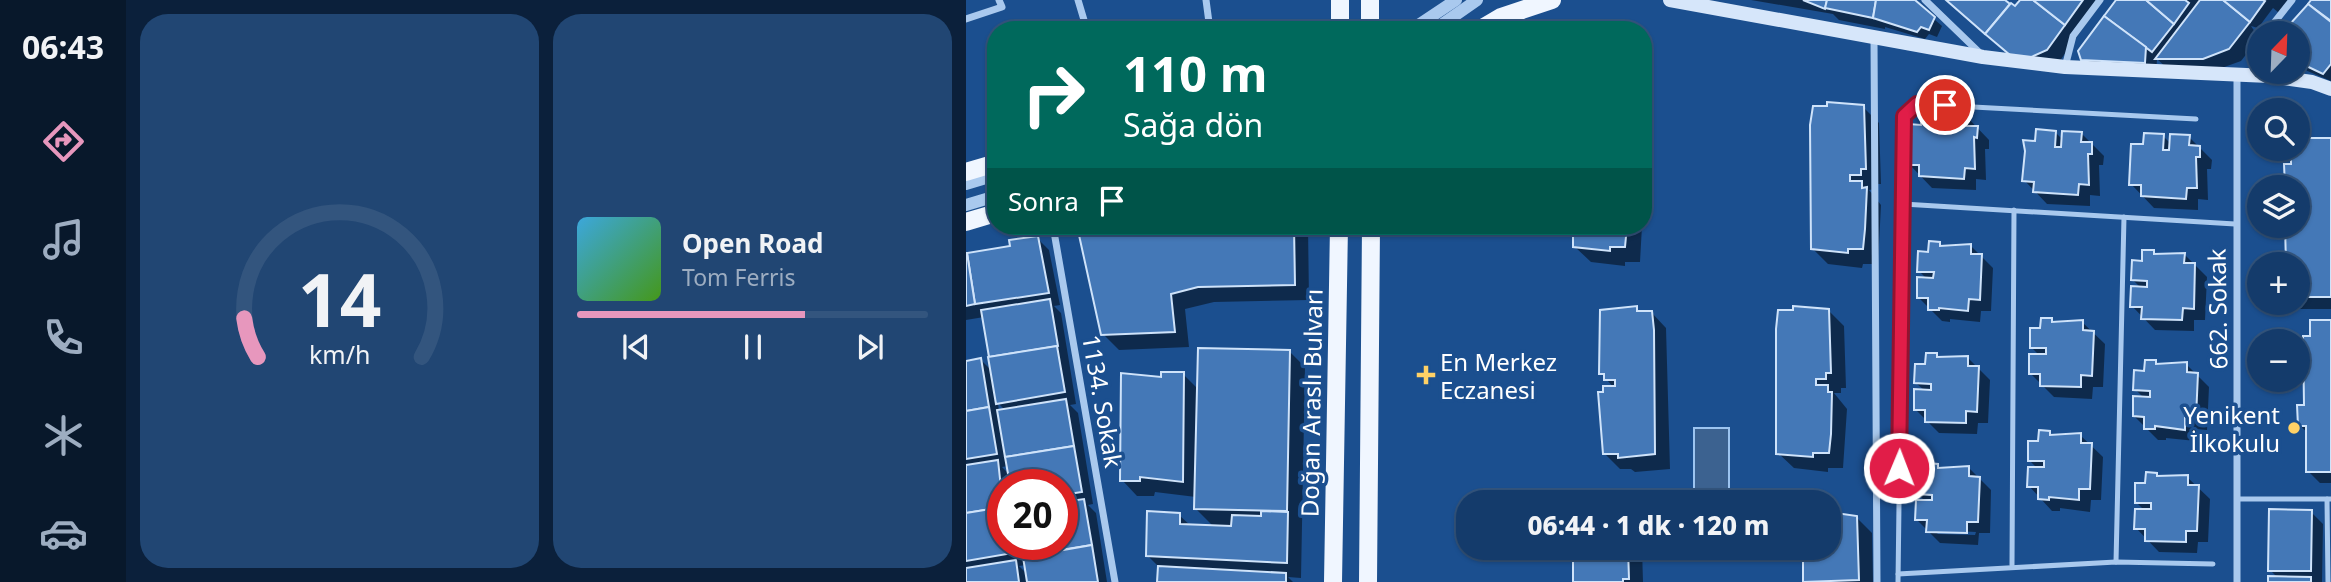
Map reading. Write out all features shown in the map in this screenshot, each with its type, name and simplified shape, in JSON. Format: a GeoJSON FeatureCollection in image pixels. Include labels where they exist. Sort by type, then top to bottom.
{"type":"FeatureCollection","features":[{"type":"Feature","properties":{"kind":"main road"},"geometry":{"type":"LineString","coordinates":[[1340,0],[1340,21]]}},
{"type":"Feature","properties":{"kind":"main road"},"geometry":{"type":"LineString","coordinates":[[1370,0],[1370,21]]}},
{"type":"Feature","properties":{"kind":"main road"},"geometry":{"type":"LineString","coordinates":[[1494,21],[1552,0]]}},
{"type":"Feature","properties":{"kind":"main road"},"geometry":{"type":"LineString","coordinates":[[1670,0],[1983,57],[2065,67],[2247,76]]}},
{"type":"Feature","properties":{"kind":"main road"},"geometry":{"type":"LineString","coordinates":[[2310,82],[2331,89]]}},
{"type":"Feature","properties":{"kind":"main road"},"geometry":{"type":"LineString","coordinates":[[966,172],[987,166]]}},
{"type":"Feature","properties":{"kind":"main road"},"geometry":{"type":"LineString","coordinates":[[966,222],[987,216]]}},
{"type":"Feature","properties":{"kind":"main road","name":"Doğan Araslı Bulvarı"},"geometry":{"type":"LineString","coordinates":[[1334,582],[1339,235]]}},
{"type":"Feature","properties":{"kind":"main road"},"geometry":{"type":"LineString","coordinates":[[1368,582],[1371,235]]}},
{"type":"Feature","properties":{"kind":"main road"},"geometry":{"type":"LineString","coordinates":[[1371,264],[1379,235]]}},
{"type":"Feature","properties":{"kind":"street"},"geometry":{"type":"LineString","coordinates":[[966,19],[1002,6],[999,0]]}},
{"type":"Feature","properties":{"kind":"street"},"geometry":{"type":"LineString","coordinates":[[1078,0],[1084,21]]}},
{"type":"Feature","properties":{"kind":"street"},"geometry":{"type":"LineString","coordinates":[[1206,0],[1209,21]]}},
{"type":"Feature","properties":{"kind":"street"},"geometry":{"type":"LineString","coordinates":[[1424,21],[1456,0]]}},
{"type":"Feature","properties":{"kind":"street"},"geometry":{"type":"LineString","coordinates":[[1447,21],[1477,0]]}},
{"type":"Feature","properties":{"kind":"street"},"geometry":{"type":"LineString","coordinates":[[1925,0],[1980,50],[1983,57]]}},
{"type":"Feature","properties":{"kind":"street"},"geometry":{"type":"LineString","coordinates":[[2065,67],[2073,36],[2100,0]]}},
{"type":"Feature","properties":{"kind":"street"},"geometry":{"type":"LineString","coordinates":[[2275,21],[2292,0]]}},
{"type":"Feature","properties":{"kind":"street"},"geometry":{"type":"LineString","coordinates":[[1874,38],[1877,582]]}},
{"type":"Feature","properties":{"kind":"street","name":"662. Sokak"},"geometry":{"type":"LineString","coordinates":[[2237,77],[2235,224],[2238,582]]}},
{"type":"Feature","properties":{"kind":"street"},"geometry":{"type":"LineString","coordinates":[[966,184],[987,178]]}},
{"type":"Feature","properties":{"kind":"street"},"geometry":{"type":"LineString","coordinates":[[966,205],[987,199]]}},
{"type":"Feature","properties":{"kind":"street","name":"1134. Sokak"},"geometry":{"type":"LineString","coordinates":[[1055,235],[1115,582]]}},
{"type":"Feature","properties":{"kind":"lane"},"geometry":{"type":"LineString","coordinates":[[1898,582],[1904,116],[1917,104],[2196,120]]}},
{"type":"Feature","properties":{"kind":"lane"},"geometry":{"type":"LineString","coordinates":[[1903,204],[2235,224]]}},
{"type":"Feature","properties":{"kind":"lane"},"geometry":{"type":"LineString","coordinates":[[2012,565],[2014,210]]}},
{"type":"Feature","properties":{"kind":"lane"},"geometry":{"type":"LineString","coordinates":[[2116,562],[2124,217]]}},
{"type":"Feature","properties":{"kind":"lane"},"geometry":{"type":"LineString","coordinates":[[2237,499],[2329,499],[2328,582]]}},
{"type":"Feature","properties":{"kind":"lane"},"geometry":{"type":"LineString","coordinates":[[1898,574],[2012,565],[2116,562],[2213,564]]}},
{"type":"Feature","properties":{"kind":"water"},"geometry":{"type":"Polygon","coordinates":[[[1694,428],[1729,428],[1729,490],[1694,490],[1694,428]]]}},
{"type":"Feature","properties":{"kind":"building"},"geometry":{"type":"Polygon","coordinates":[[[1803,0],[1827,0],[1825,9],[1803,0]]]}},
{"type":"Feature","properties":{"kind":"building"},"geometry":{"type":"Polygon","coordinates":[[[1827,0],[1876,0],[1873,18],[1825,8],[1827,0]]]}},
{"type":"Feature","properties":{"kind":"building"},"geometry":{"type":"Polygon","coordinates":[[[1876,0],[1915,0],[1935,17],[1929,30],[1921,27],[1917,32],[1873,18],[1876,0]]]}},
{"type":"Feature","properties":{"kind":"building"},"geometry":{"type":"Polygon","coordinates":[[[1946,0],[2005,0],[2010,4],[1985,34],[1946,0]]]}},
{"type":"Feature","properties":{"kind":"building"},"geometry":{"type":"Polygon","coordinates":[[[2020,0],[2033,0],[2065,25],[2047,50],[2029,58],[2010,55],[1985,34],[2011,3],[2015,6],[2020,0]]]}},
{"type":"Feature","properties":{"kind":"building"},"geometry":{"type":"Polygon","coordinates":[[[2033,0],[2083,0],[2065,25],[2033,0]]]}},
{"type":"Feature","properties":{"kind":"building"},"geometry":{"type":"Polygon","coordinates":[[[2116,0],[2146,0],[2174,24],[2152,52],[2104,16],[2116,0]]]}},
{"type":"Feature","properties":{"kind":"building"},"geometry":{"type":"Polygon","coordinates":[[[2146,0],[2185,0],[2189,3],[2174,24],[2146,0]]]}},
{"type":"Feature","properties":{"kind":"building"},"geometry":{"type":"Polygon","coordinates":[[[2200,0],[2223,0],[2249,21],[2229,49],[2203,59],[2155,59],[2200,0]]]}},
{"type":"Feature","properties":{"kind":"building"},"geometry":{"type":"Polygon","coordinates":[[[2223,0],[2265,1],[2249,21],[2223,0]]]}},
{"type":"Feature","properties":{"kind":"building"},"geometry":{"type":"Polygon","coordinates":[[[2311,0],[2331,0],[2331,21],[2308,4],[2311,0]]]}},
{"type":"Feature","properties":{"kind":"building"},"geometry":{"type":"Polygon","coordinates":[[[2308,4],[2331,22],[2331,64],[2323,74],[2310,68],[2310,21],[2293,21],[2308,4]]]}},
{"type":"Feature","properties":{"kind":"building"},"geometry":{"type":"Polygon","coordinates":[[[2104,16],[2146,47],[2145,63],[2081,60],[2078,51],[2104,16]]]}},
{"type":"Feature","properties":{"kind":"building"},"geometry":{"type":"Polygon","coordinates":[[[1827,102],[1864,105],[1866,169],[1861,169],[1861,175],[1850,175],[1850,181],[1862,181],[1862,188],[1867,187],[1863,249],[1848,249],[1848,253],[1811,249],[1810,125],[1813,106],[1827,106],[1827,102]]]}},
{"type":"Feature","properties":{"kind":"building"},"geometry":{"type":"Polygon","coordinates":[[[1922,113],[1942,114],[1941,130],[1947,131],[1948,114],[1968,116],[1967,126],[1978,126],[1977,138],[1974,137],[1975,169],[1965,168],[1964,179],[1919,176],[1919,165],[1907,165],[1911,135],[1909,124],[1921,125],[1922,113]]]}},
{"type":"Feature","properties":{"kind":"building"},"geometry":{"type":"Polygon","coordinates":[[[2036,129],[2056,131],[2055,147],[2061,147],[2062,131],[2082,132],[2081,142],[2092,142],[2092,154],[2088,154],[2089,185],[2079,184],[2078,195],[2033,192],[2034,182],[2022,181],[2025,151],[2023,140],[2035,141],[2036,129]]]}},
{"type":"Feature","properties":{"kind":"building"},"geometry":{"type":"Polygon","coordinates":[[[2144,133],[2164,134],[2163,150],[2169,150],[2170,134],[2190,135],[2189,145],[2200,146],[2200,157],[2196,157],[2197,188],[2187,188],[2186,199],[2141,196],[2141,185],[2129,185],[2131,144],[2143,144],[2144,133]]]}},
{"type":"Feature","properties":{"kind":"building"},"geometry":{"type":"Polygon","coordinates":[[[2310,138],[2331,138],[2331,297],[2310,297],[2310,252],[2286,252],[2285,238],[2310,238],[2310,175],[2284,175],[2284,164],[2291,164],[2291,161],[2310,161],[2310,138]]]}},
{"type":"Feature","properties":{"kind":"building"},"geometry":{"type":"Polygon","coordinates":[[[1079,235],[1294,235],[1295,285],[1198,287],[1171,294],[1175,332],[1101,335],[1079,235]]]}},
{"type":"Feature","properties":{"kind":"building"},"geometry":{"type":"Polygon","coordinates":[[[1573,235],[1626,235],[1625,247],[1610,247],[1610,251],[1573,247],[1573,235]]]}},
{"type":"Feature","properties":{"kind":"building"},"geometry":{"type":"Polygon","coordinates":[[[1038,236],[1049,293],[975,304],[967,253],[1010,246],[1009,240],[1038,236]]]}},
{"type":"Feature","properties":{"kind":"building"},"geometry":{"type":"Polygon","coordinates":[[[1929,241],[1940,242],[1940,246],[1971,244],[1971,254],[1982,254],[1980,300],[1969,299],[1968,311],[1939,308],[1928,310],[1928,298],[1917,298],[1917,277],[1933,278],[1934,272],[1917,272],[1918,251],[1928,252],[1929,241]]]}},
{"type":"Feature","properties":{"kind":"building"},"geometry":{"type":"Polygon","coordinates":[[[2142,250],[2154,250],[2154,254],[2185,253],[2184,263],[2195,263],[2194,309],[2183,308],[2182,320],[2141,319],[2142,307],[2130,307],[2131,286],[2147,287],[2147,281],[2131,280],[2132,260],[2142,261],[2142,250]]]}},
{"type":"Feature","properties":{"kind":"building"},"geometry":{"type":"Polygon","coordinates":[[[966,253],[975,304],[966,306],[966,253]]]}},
{"type":"Feature","properties":{"kind":"building"},"geometry":{"type":"Polygon","coordinates":[[[1050,299],[1058,346],[989,357],[981,310],[1050,299]]]}},
{"type":"Feature","properties":{"kind":"building"},"geometry":{"type":"Polygon","coordinates":[[[1637,306],[1637,311],[1652,311],[1655,454],[1618,458],[1618,454],[1603,454],[1598,392],[1603,392],[1603,386],[1615,386],[1615,380],[1604,380],[1604,374],[1599,374],[1600,310],[1637,306]]]}},
{"type":"Feature","properties":{"kind":"building"},"geometry":{"type":"Polygon","coordinates":[[[1793,306],[1829,309],[1831,373],[1826,373],[1826,379],[1816,379],[1816,385],[1828,385],[1828,392],[1832,392],[1829,453],[1813,453],[1813,457],[1776,454],[1778,310],[1793,310],[1793,306]]]}},
{"type":"Feature","properties":{"kind":"building"},"geometry":{"type":"Polygon","coordinates":[[[2041,318],[2052,318],[2052,322],[2083,320],[2083,330],[2094,331],[2092,376],[2081,375],[2081,387],[2040,386],[2040,374],[2029,374],[2029,354],[2046,354],[2046,348],[2030,348],[2030,328],[2040,328],[2041,318]]]}},
{"type":"Feature","properties":{"kind":"building"},"geometry":{"type":"Polygon","coordinates":[[[2310,320],[2331,320],[2331,472],[2306,472],[2306,426],[2298,426],[2297,405],[2304,405],[2304,392],[2310,392],[2310,320]]]}},
{"type":"Feature","properties":{"kind":"building"},"geometry":{"type":"Polygon","coordinates":[[[1057,346],[1065,392],[996,404],[988,357],[1057,346]]]}},
{"type":"Feature","properties":{"kind":"building"},"geometry":{"type":"Polygon","coordinates":[[[1198,348],[1290,350],[1287,511],[1194,509],[1198,348]]]}},
{"type":"Feature","properties":{"kind":"building"},"geometry":{"type":"Polygon","coordinates":[[[1926,353],[1937,353],[1937,357],[1968,356],[1968,366],[1979,366],[1977,412],[1966,411],[1966,423],[1925,422],[1925,410],[1914,410],[1914,389],[1931,390],[1931,384],[1914,383],[1915,364],[1925,364],[1926,353]]]}},
{"type":"Feature","properties":{"kind":"building"},"geometry":{"type":"Polygon","coordinates":[[[981,358],[989,407],[966,411],[966,361],[981,358]]]}},
{"type":"Feature","properties":{"kind":"building"},"geometry":{"type":"Polygon","coordinates":[[[2145,360],[2156,360],[2156,364],[2187,362],[2187,372],[2198,373],[2196,418],[2185,418],[2185,430],[2155,426],[2155,429],[2144,429],[2144,417],[2133,416],[2133,396],[2150,397],[2150,391],[2133,390],[2134,370],[2144,371],[2145,360]]]}},
{"type":"Feature","properties":{"kind":"building"},"geometry":{"type":"Polygon","coordinates":[[[1161,372],[1184,372],[1183,482],[1140,477],[1140,481],[1120,481],[1121,373],[1161,377],[1161,372]]]}},
{"type":"Feature","properties":{"kind":"building"},"geometry":{"type":"Polygon","coordinates":[[[1066,399],[1074,446],[1005,457],[997,410],[1066,399]]]}},
{"type":"Feature","properties":{"kind":"building"},"geometry":{"type":"Polygon","coordinates":[[[989,407],[997,454],[966,459],[966,411],[989,407]]]}},
{"type":"Feature","properties":{"kind":"building"},"geometry":{"type":"Polygon","coordinates":[[[2039,430],[2050,431],[2050,435],[2081,433],[2081,443],[2092,443],[2090,489],[2079,489],[2079,500],[2049,497],[2049,500],[2038,499],[2038,487],[2027,487],[2028,467],[2044,467],[2044,461],[2028,461],[2028,441],[2038,441],[2039,430]]]}},
{"type":"Feature","properties":{"kind":"building"},"geometry":{"type":"Polygon","coordinates":[[[1074,446],[1078,469],[1007,469],[1005,457],[1074,446]]]}},
{"type":"Feature","properties":{"kind":"building"},"geometry":{"type":"Polygon","coordinates":[[[998,460],[999,469],[987,469],[987,510],[966,513],[966,465],[998,460]]]}},
{"type":"Feature","properties":{"kind":"building"},"geometry":{"type":"Polygon","coordinates":[[[1927,463],[1938,464],[1938,468],[1969,466],[1969,476],[1980,477],[1978,522],[1967,522],[1967,533],[1926,532],[1927,520],[1915,520],[1916,500],[1932,500],[1932,495],[1916,494],[1916,474],[1926,474],[1927,463]]]}},
{"type":"Feature","properties":{"kind":"building"},"geometry":{"type":"Polygon","coordinates":[[[1078,469],[1082,492],[1078,493],[1078,469]]]}},
{"type":"Feature","properties":{"kind":"building"},"geometry":{"type":"Polygon","coordinates":[[[2146,472],[2157,473],[2157,476],[2188,475],[2188,485],[2199,485],[2197,531],[2186,531],[2186,542],[2145,541],[2145,529],[2134,529],[2135,509],[2151,509],[2151,503],[2135,503],[2135,483],[2145,483],[2146,472]]]}},
{"type":"Feature","properties":{"kind":"building"},"geometry":{"type":"Polygon","coordinates":[[[1084,499],[1092,545],[1078,547],[1078,500],[1084,499]]]}},
{"type":"Feature","properties":{"kind":"building"},"geometry":{"type":"Polygon","coordinates":[[[2269,509],[2312,510],[2311,571],[2268,571],[2269,509]]]}},
{"type":"Feature","properties":{"kind":"building"},"geometry":{"type":"Polygon","coordinates":[[[987,510],[987,557],[966,561],[966,513],[987,510]]]}},
{"type":"Feature","properties":{"kind":"building"},"geometry":{"type":"Polygon","coordinates":[[[1147,511],[1180,513],[1180,524],[1231,526],[1232,515],[1261,516],[1261,511],[1288,512],[1287,563],[1146,556],[1147,511]]]}},
{"type":"Feature","properties":{"kind":"building"},"geometry":{"type":"Polygon","coordinates":[[[1841,514],[1857,516],[1859,580],[1803,582],[1803,560],[1841,560],[1841,514]]]}},
{"type":"Feature","properties":{"kind":"building"},"geometry":{"type":"Polygon","coordinates":[[[1092,545],[1098,582],[1027,582],[1023,560],[1078,560],[1078,547],[1092,545]]]}},
{"type":"Feature","properties":{"kind":"building"},"geometry":{"type":"Polygon","coordinates":[[[1016,560],[1019,582],[966,582],[966,568],[1016,560]]]}},
{"type":"Feature","properties":{"kind":"building"},"geometry":{"type":"Polygon","coordinates":[[[1573,560],[1628,560],[1629,579],[1623,579],[1623,582],[1573,582],[1573,560]]]}},
{"type":"Feature","properties":{"kind":"building"},"geometry":{"type":"Polygon","coordinates":[[[1158,566],[1286,573],[1286,582],[1157,582],[1158,566]]]}},
{"type":"Feature","properties":{"kind":"building"},"geometry":{"type":"Polygon","coordinates":[[[2268,576],[2311,577],[2311,582],[2268,582],[2268,576]]]}},
{"type":"Feature","properties":{"kind":"place","name":"En Merkez Eczanesi"},"geometry":{"type":"Point","coordinates":[1426,375]}},
{"type":"Feature","properties":{"kind":"place","name":"Yenikent İlkokulu"},"geometry":{"type":"Point","coordinates":[2294,428]}},
{"type":"Feature","properties":{"kind":"route"},"geometry":{"type":"LineString","coordinates":[[1899,468],[1904,116],[1917,104],[1945,105]]}}]}
